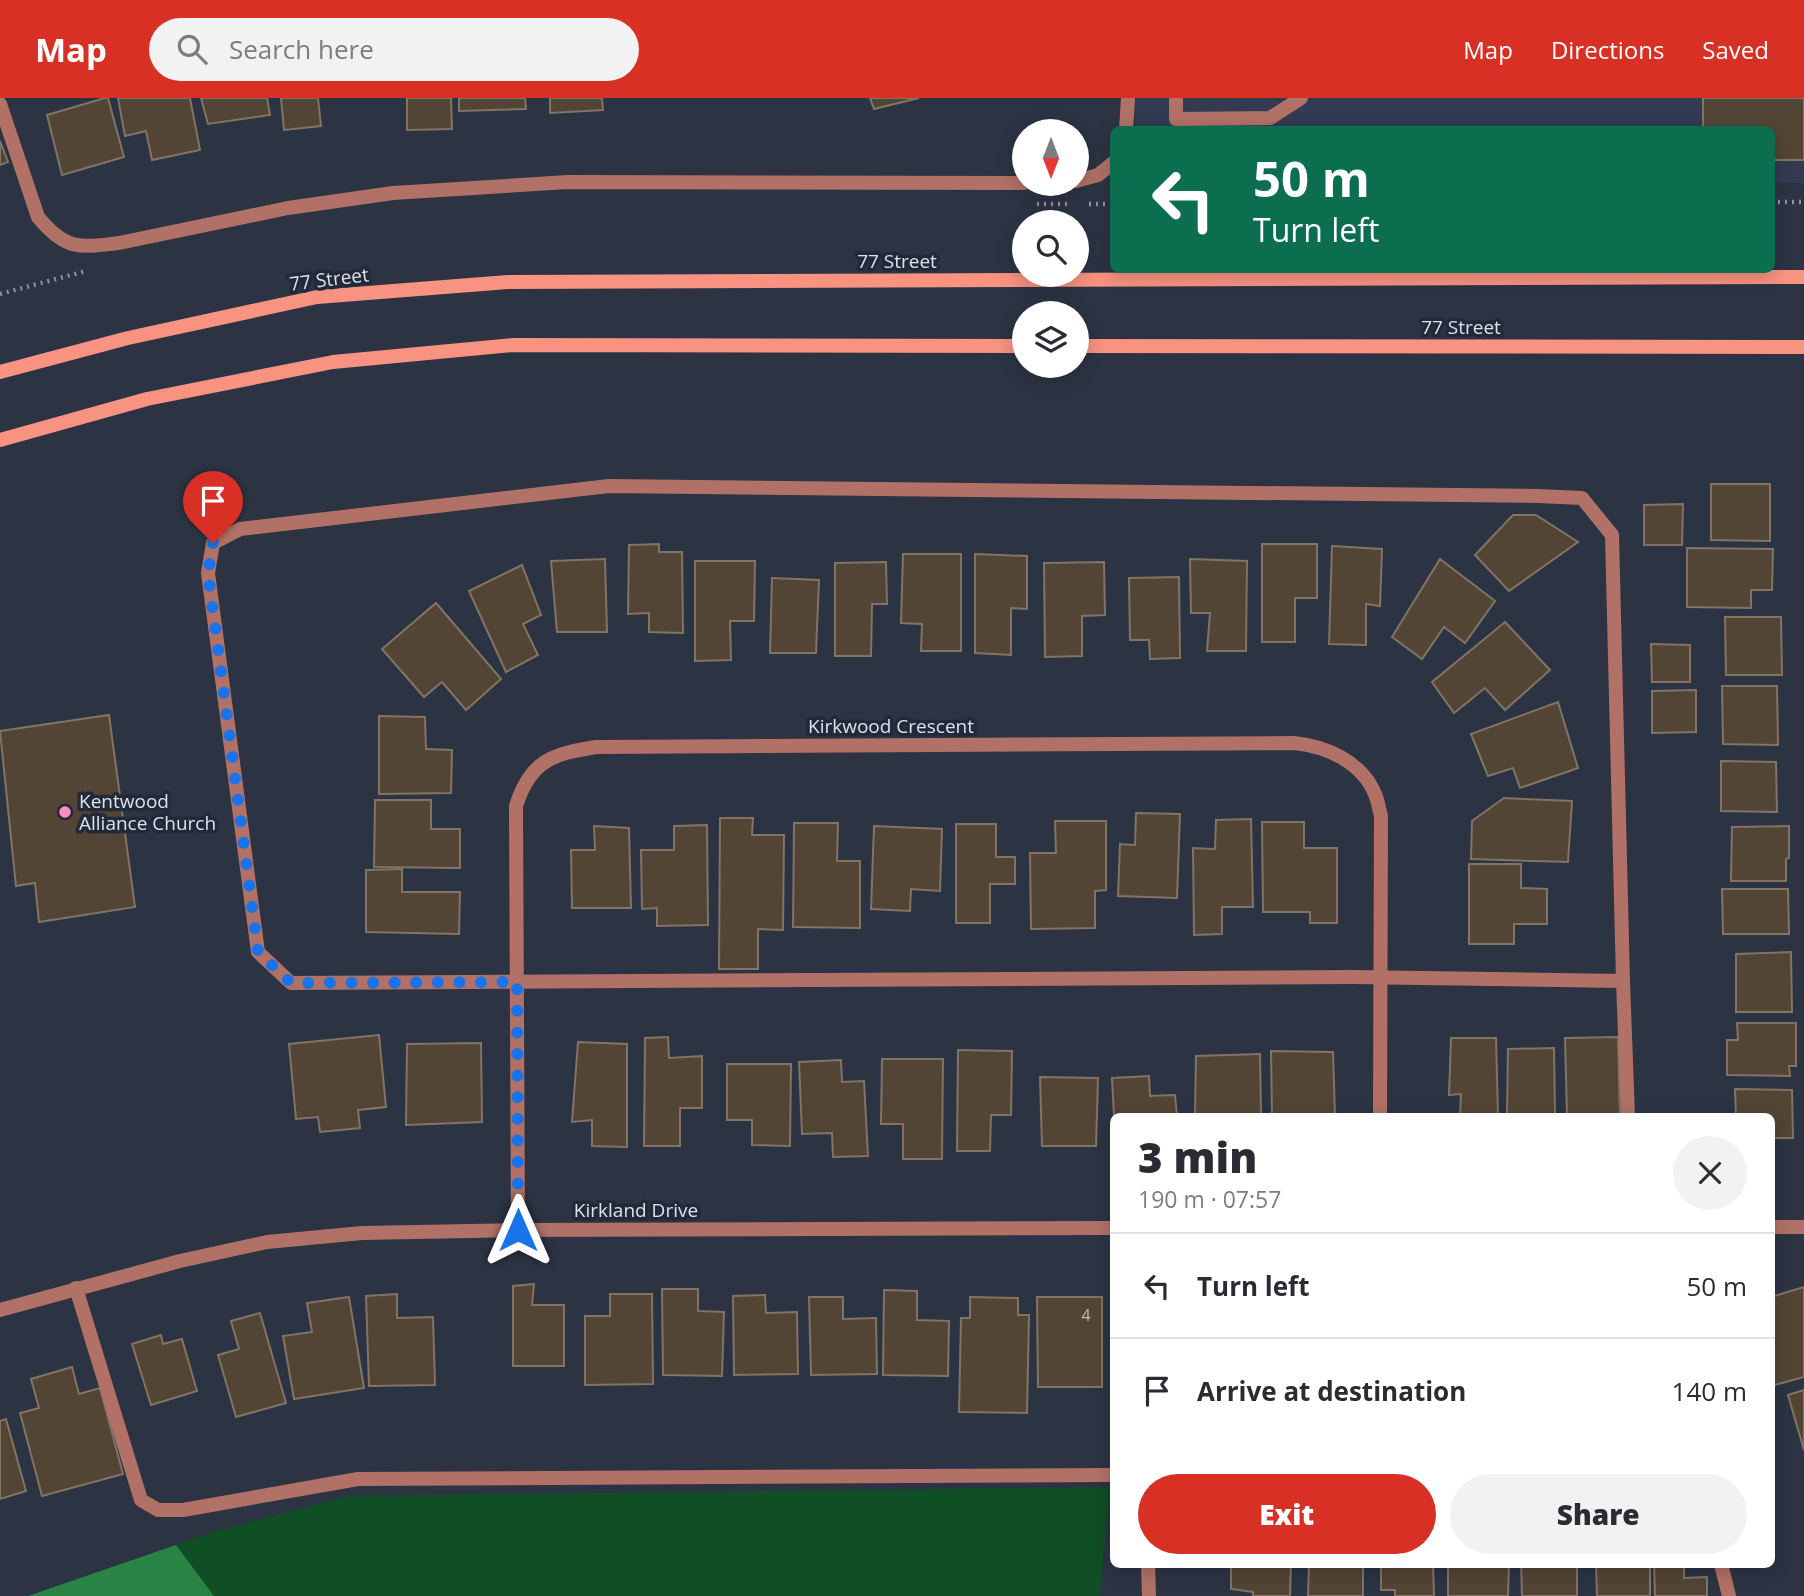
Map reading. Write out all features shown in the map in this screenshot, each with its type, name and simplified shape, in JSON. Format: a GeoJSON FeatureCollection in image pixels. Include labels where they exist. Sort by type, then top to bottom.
{"type":"FeatureCollection","features":[{"type":"Feature","properties":{"kind":"main road","name":"77 Street"},"geometry":{"type":"LineString","coordinates":[[0,372],[128,338],[317,297],[508,282],[1804,277]]}},
{"type":"Feature","properties":{"kind":"main road"},"geometry":{"type":"LineString","coordinates":[[0,440],[147,399],[333,362],[513,345],[1012,346]]}},
{"type":"Feature","properties":{"kind":"main road","name":"77 Street"},"geometry":{"type":"LineString","coordinates":[[1089,346],[1804,347]]}},
{"type":"Feature","properties":{"kind":"street"},"geometry":{"type":"LineString","coordinates":[[1126,126],[1128,98]]}},
{"type":"Feature","properties":{"kind":"street"},"geometry":{"type":"LineString","coordinates":[[1176,98],[1177,119],[1270,118],[1301,98]]}},
{"type":"Feature","properties":{"kind":"street"},"geometry":{"type":"LineString","coordinates":[[0,104],[38,217],[50,232],[75,245],[119,243],[288,208],[393,193],[568,182],[1012,183]]}},
{"type":"Feature","properties":{"kind":"street"},"geometry":{"type":"LineString","coordinates":[[1089,177],[1110,165]]}},
{"type":"Feature","properties":{"kind":"street"},"geometry":{"type":"LineString","coordinates":[[1623,981],[1380,977],[291,983],[258,952],[208,573],[213,543],[240,529],[609,485],[1583,498],[1612,535],[1628,1113]]}},
{"type":"Feature","properties":{"kind":"street","name":"Kirkwood Crescent"},"geometry":{"type":"LineString","coordinates":[[518,1230],[516,806],[531,773],[549,759],[596,747],[1294,743],[1312,744],[1332,751],[1352,764],[1365,779],[1375,794],[1381,816],[1380,1113]]}},
{"type":"Feature","properties":{"kind":"street"},"geometry":{"type":"LineString","coordinates":[[1775,1227],[1804,1227]]}},
{"type":"Feature","properties":{"kind":"street","name":"Kirkland Drive"},"geometry":{"type":"LineString","coordinates":[[0,1310],[180,1261],[267,1242],[362,1233],[1110,1228]]}},
{"type":"Feature","properties":{"kind":"street"},"geometry":{"type":"LineString","coordinates":[[76,1288],[141,1500],[158,1510],[183,1510],[358,1479],[1110,1475]]}},
{"type":"Feature","properties":{"kind":"street"},"geometry":{"type":"LineString","coordinates":[[1148,1568],[1149,1596]]}},
{"type":"Feature","properties":{"kind":"street"},"geometry":{"type":"LineString","coordinates":[[1722,1568],[1729,1596]]}},
{"type":"Feature","properties":{"kind":"path"},"geometry":{"type":"LineString","coordinates":[[1775,202],[1804,202]]}},
{"type":"Feature","properties":{"kind":"path"},"geometry":{"type":"LineString","coordinates":[[1030,204],[1072,204]]}},
{"type":"Feature","properties":{"kind":"path"},"geometry":{"type":"LineString","coordinates":[[1085,204],[1110,204]]}},
{"type":"Feature","properties":{"kind":"path"},"geometry":{"type":"LineString","coordinates":[[0,294],[97,268]]}},
{"type":"Feature","properties":{"kind":"shaded area"},"geometry":{"type":"Polygon","coordinates":[[[1134,98],[1804,98],[1804,183],[1775,183],[1775,126],[1135,126],[1134,98]]]}},
{"type":"Feature","properties":{"kind":"green space"},"geometry":{"type":"Polygon","coordinates":[[[1110,1487],[1100,1596],[28,1596],[209,1533],[348,1496],[1110,1487]]]}},
{"type":"Feature","properties":{"kind":"green space"},"geometry":{"type":"Polygon","coordinates":[[[176,1545],[214,1596],[28,1596],[176,1545]]]}},
{"type":"Feature","properties":{"kind":"building"},"geometry":{"type":"Polygon","coordinates":[[[108,98],[124,157],[62,175],[47,115],[108,98]]]}},
{"type":"Feature","properties":{"kind":"building"},"geometry":{"type":"Polygon","coordinates":[[[118,98],[190,98],[200,150],[152,160],[146,131],[125,136],[118,98]]]}},
{"type":"Feature","properties":{"kind":"building"},"geometry":{"type":"Polygon","coordinates":[[[201,98],[267,98],[270,115],[208,124],[201,98]]]}},
{"type":"Feature","properties":{"kind":"building"},"geometry":{"type":"Polygon","coordinates":[[[281,98],[318,98],[321,126],[284,130],[281,98]]]}},
{"type":"Feature","properties":{"kind":"building"},"geometry":{"type":"Polygon","coordinates":[[[407,98],[451,98],[452,129],[407,130],[407,98]]]}},
{"type":"Feature","properties":{"kind":"building"},"geometry":{"type":"Polygon","coordinates":[[[459,98],[525,98],[526,109],[459,111],[459,98]]]}},
{"type":"Feature","properties":{"kind":"building"},"geometry":{"type":"Polygon","coordinates":[[[550,98],[602,98],[603,110],[550,113],[550,98]]]}},
{"type":"Feature","properties":{"kind":"building"},"geometry":{"type":"Polygon","coordinates":[[[870,98],[919,98],[874,109],[870,98]]]}},
{"type":"Feature","properties":{"kind":"building"},"geometry":{"type":"Polygon","coordinates":[[[1703,98],[1804,98],[1804,160],[1775,160],[1775,126],[1703,126],[1703,98]]]}},
{"type":"Feature","properties":{"kind":"building"},"geometry":{"type":"Polygon","coordinates":[[[0,141],[8,162],[0,165],[0,141]]]}},
{"type":"Feature","properties":{"kind":"building"},"geometry":{"type":"Polygon","coordinates":[[[1711,484],[1770,484],[1770,541],[1711,540],[1711,484]]]}},
{"type":"Feature","properties":{"kind":"building"},"geometry":{"type":"Polygon","coordinates":[[[1683,504],[1682,545],[1644,545],[1644,505],[1683,504]]]}},
{"type":"Feature","properties":{"kind":"building"},"geometry":{"type":"Polygon","coordinates":[[[1513,515],[1536,515],[1578,542],[1509,591],[1475,555],[1513,515]]]}},
{"type":"Feature","properties":{"kind":"building"},"geometry":{"type":"Polygon","coordinates":[[[659,544],[659,552],[682,552],[683,633],[649,632],[649,613],[628,614],[629,545],[659,544]]]}},
{"type":"Feature","properties":{"kind":"building"},"geometry":{"type":"Polygon","coordinates":[[[1262,544],[1317,544],[1317,598],[1295,598],[1295,642],[1262,642],[1262,544]]]}},
{"type":"Feature","properties":{"kind":"building"},"geometry":{"type":"Polygon","coordinates":[[[1332,546],[1382,549],[1380,606],[1366,604],[1366,645],[1329,644],[1332,546]]]}},
{"type":"Feature","properties":{"kind":"building"},"geometry":{"type":"Polygon","coordinates":[[[1687,548],[1773,549],[1772,590],[1751,590],[1751,608],[1687,607],[1687,548]]]}},
{"type":"Feature","properties":{"kind":"building"},"geometry":{"type":"Polygon","coordinates":[[[903,554],[961,554],[961,651],[921,651],[922,624],[901,623],[903,554]]]}},
{"type":"Feature","properties":{"kind":"building"},"geometry":{"type":"Polygon","coordinates":[[[975,554],[1027,556],[1027,609],[1011,608],[1011,655],[975,653],[975,554]]]}},
{"type":"Feature","properties":{"kind":"building"},"geometry":{"type":"Polygon","coordinates":[[[605,559],[607,632],[557,632],[551,561],[605,559]]]}},
{"type":"Feature","properties":{"kind":"building"},"geometry":{"type":"Polygon","coordinates":[[[1190,559],[1247,561],[1246,651],[1207,651],[1210,613],[1191,613],[1190,559]]]}},
{"type":"Feature","properties":{"kind":"building"},"geometry":{"type":"Polygon","coordinates":[[[1440,559],[1495,601],[1465,643],[1444,627],[1422,659],[1392,637],[1440,559]]]}},
{"type":"Feature","properties":{"kind":"building"},"geometry":{"type":"Polygon","coordinates":[[[695,561],[755,561],[754,621],[730,621],[731,660],[695,661],[695,561]]]}},
{"type":"Feature","properties":{"kind":"building"},"geometry":{"type":"Polygon","coordinates":[[[886,562],[887,604],[872,604],[871,656],[835,656],[835,563],[886,562]]]}},
{"type":"Feature","properties":{"kind":"building"},"geometry":{"type":"Polygon","coordinates":[[[1104,562],[1105,615],[1082,616],[1082,656],[1045,657],[1044,563],[1104,562]]]}},
{"type":"Feature","properties":{"kind":"building"},"geometry":{"type":"Polygon","coordinates":[[[522,565],[541,615],[523,624],[538,655],[506,672],[469,591],[522,565]]]}},
{"type":"Feature","properties":{"kind":"building"},"geometry":{"type":"Polygon","coordinates":[[[1179,577],[1180,658],[1150,659],[1149,640],[1130,640],[1129,578],[1179,577]]]}},
{"type":"Feature","properties":{"kind":"building"},"geometry":{"type":"Polygon","coordinates":[[[772,578],[819,580],[816,653],[770,653],[772,578]]]}},
{"type":"Feature","properties":{"kind":"building"},"geometry":{"type":"Polygon","coordinates":[[[436,603],[501,679],[466,710],[442,682],[424,697],[382,649],[436,603]]]}},
{"type":"Feature","properties":{"kind":"building"},"geometry":{"type":"Polygon","coordinates":[[[1725,617],[1781,617],[1782,675],[1726,675],[1725,617]]]}},
{"type":"Feature","properties":{"kind":"building"},"geometry":{"type":"Polygon","coordinates":[[[1505,622],[1550,670],[1505,710],[1485,688],[1454,713],[1432,682],[1505,622]]]}},
{"type":"Feature","properties":{"kind":"building"},"geometry":{"type":"Polygon","coordinates":[[[1651,644],[1690,645],[1690,682],[1652,682],[1651,644]]]}},
{"type":"Feature","properties":{"kind":"building"},"geometry":{"type":"Polygon","coordinates":[[[1722,686],[1777,686],[1778,745],[1723,744],[1722,686]]]}},
{"type":"Feature","properties":{"kind":"building"},"geometry":{"type":"Polygon","coordinates":[[[1696,690],[1696,732],[1652,733],[1652,691],[1696,690]]]}},
{"type":"Feature","properties":{"kind":"building"},"geometry":{"type":"Polygon","coordinates":[[[1558,702],[1578,768],[1520,788],[1513,768],[1488,776],[1471,734],[1558,702]]]}},
{"type":"Feature","properties":{"kind":"building","name":"Kentwood Alliance Church"},"geometry":{"type":"Polygon","coordinates":[[[109,715],[135,907],[39,922],[35,883],[16,886],[0,731],[109,715]]]}},
{"type":"Feature","properties":{"kind":"building"},"geometry":{"type":"Polygon","coordinates":[[[379,716],[425,717],[426,749],[452,750],[451,793],[379,794],[379,716]]]}},
{"type":"Feature","properties":{"kind":"building"},"geometry":{"type":"Polygon","coordinates":[[[1721,761],[1776,762],[1777,812],[1721,811],[1721,761]]]}},
{"type":"Feature","properties":{"kind":"building"},"geometry":{"type":"Polygon","coordinates":[[[1504,798],[1572,801],[1568,862],[1471,859],[1472,821],[1504,798]]]}},
{"type":"Feature","properties":{"kind":"building"},"geometry":{"type":"Polygon","coordinates":[[[375,800],[431,800],[431,829],[460,829],[460,868],[374,867],[375,800]]]}},
{"type":"Feature","properties":{"kind":"building"},"geometry":{"type":"Polygon","coordinates":[[[1136,813],[1180,814],[1177,898],[1118,896],[1120,844],[1135,845],[1136,813]]]}},
{"type":"Feature","properties":{"kind":"building"},"geometry":{"type":"Polygon","coordinates":[[[720,818],[753,818],[752,835],[784,835],[783,930],[758,929],[758,969],[719,969],[720,818]]]}},
{"type":"Feature","properties":{"kind":"building"},"geometry":{"type":"Polygon","coordinates":[[[1251,819],[1253,907],[1222,907],[1222,934],[1194,935],[1193,848],[1215,849],[1216,820],[1251,819]]]}},
{"type":"Feature","properties":{"kind":"building"},"geometry":{"type":"Polygon","coordinates":[[[1055,821],[1106,821],[1106,890],[1095,891],[1095,928],[1031,929],[1030,853],[1056,853],[1055,821]]]}},
{"type":"Feature","properties":{"kind":"building"},"geometry":{"type":"Polygon","coordinates":[[[1262,822],[1304,822],[1304,848],[1337,848],[1337,923],[1310,923],[1310,912],[1263,912],[1262,822]]]}},
{"type":"Feature","properties":{"kind":"building"},"geometry":{"type":"Polygon","coordinates":[[[794,823],[838,823],[837,861],[860,861],[860,928],[793,927],[794,823]]]}},
{"type":"Feature","properties":{"kind":"building"},"geometry":{"type":"Polygon","coordinates":[[[956,824],[996,824],[996,857],[1015,857],[1015,884],[990,884],[990,923],[956,923],[956,824]]]}},
{"type":"Feature","properties":{"kind":"building"},"geometry":{"type":"Polygon","coordinates":[[[707,825],[708,925],[657,926],[657,908],[642,909],[641,850],[674,850],[674,826],[707,825]]]}},
{"type":"Feature","properties":{"kind":"building"},"geometry":{"type":"Polygon","coordinates":[[[594,826],[629,828],[631,908],[572,908],[571,850],[595,850],[594,826]]]}},
{"type":"Feature","properties":{"kind":"building"},"geometry":{"type":"Polygon","coordinates":[[[874,826],[942,829],[940,891],[911,889],[910,911],[871,909],[874,826]]]}},
{"type":"Feature","properties":{"kind":"building"},"geometry":{"type":"Polygon","coordinates":[[[1789,826],[1786,881],[1731,881],[1732,827],[1789,826]]]}},
{"type":"Feature","properties":{"kind":"building"},"geometry":{"type":"Polygon","coordinates":[[[1469,864],[1521,864],[1521,888],[1547,889],[1547,924],[1514,924],[1514,944],[1469,944],[1469,864]]]}},
{"type":"Feature","properties":{"kind":"building"},"geometry":{"type":"Polygon","coordinates":[[[402,869],[402,892],[460,892],[459,934],[366,932],[366,870],[402,869]]]}},
{"type":"Feature","properties":{"kind":"building"},"geometry":{"type":"Polygon","coordinates":[[[1722,889],[1788,889],[1789,934],[1723,934],[1722,889]]]}},
{"type":"Feature","properties":{"kind":"building"},"geometry":{"type":"Polygon","coordinates":[[[1791,952],[1792,1012],[1736,1012],[1736,954],[1791,952]]]}},
{"type":"Feature","properties":{"kind":"building"},"geometry":{"type":"Polygon","coordinates":[[[1737,1023],[1796,1023],[1796,1066],[1789,1066],[1790,1076],[1727,1075],[1727,1040],[1738,1040],[1737,1023]]]}},
{"type":"Feature","properties":{"kind":"building"},"geometry":{"type":"Polygon","coordinates":[[[379,1035],[386,1107],[358,1110],[360,1128],[320,1132],[318,1117],[296,1119],[289,1044],[379,1035]]]}},
{"type":"Feature","properties":{"kind":"building"},"geometry":{"type":"Polygon","coordinates":[[[668,1037],[669,1058],[702,1056],[702,1108],[680,1108],[680,1146],[644,1146],[645,1038],[668,1037]]]}},
{"type":"Feature","properties":{"kind":"building"},"geometry":{"type":"Polygon","coordinates":[[[1618,1037],[1620,1113],[1567,1113],[1565,1038],[1618,1037]]]}},
{"type":"Feature","properties":{"kind":"building"},"geometry":{"type":"Polygon","coordinates":[[[1451,1038],[1496,1038],[1498,1113],[1460,1113],[1461,1094],[1449,1095],[1451,1038]]]}},
{"type":"Feature","properties":{"kind":"building"},"geometry":{"type":"Polygon","coordinates":[[[578,1042],[627,1044],[627,1147],[592,1146],[592,1120],[572,1122],[578,1042]]]}},
{"type":"Feature","properties":{"kind":"building"},"geometry":{"type":"Polygon","coordinates":[[[481,1043],[482,1122],[406,1125],[407,1044],[481,1043]]]}},
{"type":"Feature","properties":{"kind":"building"},"geometry":{"type":"Polygon","coordinates":[[[1554,1048],[1555,1113],[1507,1113],[1508,1049],[1554,1048]]]}},
{"type":"Feature","properties":{"kind":"building"},"geometry":{"type":"Polygon","coordinates":[[[958,1050],[1012,1051],[1011,1115],[991,1115],[990,1151],[957,1151],[958,1050]]]}},
{"type":"Feature","properties":{"kind":"building"},"geometry":{"type":"Polygon","coordinates":[[[1271,1051],[1333,1052],[1335,1113],[1272,1113],[1271,1051]]]}},
{"type":"Feature","properties":{"kind":"building"},"geometry":{"type":"Polygon","coordinates":[[[1260,1054],[1261,1113],[1195,1113],[1196,1056],[1260,1054]]]}},
{"type":"Feature","properties":{"kind":"building"},"geometry":{"type":"Polygon","coordinates":[[[882,1059],[943,1059],[942,1159],[903,1159],[903,1124],[881,1124],[882,1059]]]}},
{"type":"Feature","properties":{"kind":"building"},"geometry":{"type":"Polygon","coordinates":[[[841,1060],[842,1082],[864,1081],[868,1156],[833,1157],[832,1133],[802,1134],[799,1062],[841,1060]]]}},
{"type":"Feature","properties":{"kind":"building"},"geometry":{"type":"Polygon","coordinates":[[[727,1064],[791,1064],[790,1146],[752,1145],[752,1120],[727,1120],[727,1064]]]}},
{"type":"Feature","properties":{"kind":"building"},"geometry":{"type":"Polygon","coordinates":[[[1149,1076],[1150,1096],[1175,1095],[1177,1113],[1114,1113],[1112,1078],[1149,1076]]]}},
{"type":"Feature","properties":{"kind":"building"},"geometry":{"type":"Polygon","coordinates":[[[1040,1077],[1098,1078],[1096,1146],[1042,1146],[1040,1077]]]}},
{"type":"Feature","properties":{"kind":"building"},"geometry":{"type":"Polygon","coordinates":[[[1735,1089],[1792,1090],[1793,1138],[1775,1138],[1775,1113],[1736,1113],[1735,1089]]]}},
{"type":"Feature","properties":{"kind":"building"},"geometry":{"type":"Polygon","coordinates":[[[534,1284],[532,1305],[564,1305],[564,1366],[513,1366],[513,1286],[534,1284]]]}},
{"type":"Feature","properties":{"kind":"building"},"geometry":{"type":"Polygon","coordinates":[[[1804,1287],[1804,1377],[1775,1385],[1775,1296],[1804,1287]]]}},
{"type":"Feature","properties":{"kind":"building"},"geometry":{"type":"Polygon","coordinates":[[[662,1289],[698,1289],[698,1311],[724,1312],[722,1376],[663,1375],[662,1289]]]}},
{"type":"Feature","properties":{"kind":"building"},"geometry":{"type":"Polygon","coordinates":[[[884,1290],[917,1291],[917,1320],[949,1321],[948,1376],[883,1375],[884,1290]]]}},
{"type":"Feature","properties":{"kind":"building"},"geometry":{"type":"Polygon","coordinates":[[[397,1294],[397,1318],[433,1317],[435,1385],[369,1386],[366,1296],[397,1294]]]}},
{"type":"Feature","properties":{"kind":"building"},"geometry":{"type":"Polygon","coordinates":[[[610,1294],[652,1294],[653,1384],[585,1385],[585,1316],[610,1316],[610,1294]]]}},
{"type":"Feature","properties":{"kind":"building"},"geometry":{"type":"Polygon","coordinates":[[[765,1295],[766,1313],[797,1312],[798,1374],[734,1375],[733,1296],[765,1295]]]}},
{"type":"Feature","properties":{"kind":"building"},"geometry":{"type":"Polygon","coordinates":[[[349,1297],[364,1388],[294,1399],[283,1336],[312,1332],[307,1303],[349,1297]]]}},
{"type":"Feature","properties":{"kind":"building"},"geometry":{"type":"Polygon","coordinates":[[[809,1297],[843,1297],[843,1319],[876,1318],[877,1374],[811,1375],[809,1297]]]}},
{"type":"Feature","properties":{"kind":"building"},"geometry":{"type":"Polygon","coordinates":[[[970,1297],[1018,1298],[1018,1315],[1029,1315],[1027,1413],[959,1412],[961,1318],[970,1318],[970,1297]]]}},
{"type":"Feature","properties":{"kind":"building"},"geometry":{"type":"Polygon","coordinates":[[[1037,1297],[1102,1297],[1102,1387],[1038,1387],[1037,1297]]]}},
{"type":"Feature","properties":{"kind":"building"},"geometry":{"type":"Polygon","coordinates":[[[260,1313],[286,1403],[236,1417],[218,1355],[239,1349],[231,1321],[260,1313]]]}},
{"type":"Feature","properties":{"kind":"building"},"geometry":{"type":"Polygon","coordinates":[[[161,1335],[163,1344],[182,1339],[197,1391],[151,1405],[132,1344],[161,1335]]]}},
{"type":"Feature","properties":{"kind":"building"},"geometry":{"type":"Polygon","coordinates":[[[72,1367],[79,1394],[100,1388],[123,1474],[42,1496],[20,1413],[39,1408],[31,1379],[72,1367]]]}},
{"type":"Feature","properties":{"kind":"building"},"geometry":{"type":"Polygon","coordinates":[[[1804,1390],[1804,1450],[1788,1395],[1804,1390]]]}},
{"type":"Feature","properties":{"kind":"building"},"geometry":{"type":"Polygon","coordinates":[[[6,1419],[26,1491],[0,1499],[0,1421],[6,1419]]]}},
{"type":"Feature","properties":{"kind":"building"},"geometry":{"type":"Polygon","coordinates":[[[1231,1568],[1291,1568],[1290,1596],[1253,1596],[1253,1592],[1231,1589],[1231,1568]]]}},
{"type":"Feature","properties":{"kind":"building"},"geometry":{"type":"Polygon","coordinates":[[[1309,1568],[1363,1568],[1363,1596],[1308,1596],[1309,1568]]]}},
{"type":"Feature","properties":{"kind":"building"},"geometry":{"type":"Polygon","coordinates":[[[1381,1568],[1433,1568],[1434,1596],[1395,1596],[1395,1590],[1381,1590],[1381,1568]]]}},
{"type":"Feature","properties":{"kind":"building"},"geometry":{"type":"Polygon","coordinates":[[[1448,1568],[1509,1568],[1508,1596],[1448,1596],[1448,1568]]]}},
{"type":"Feature","properties":{"kind":"building"},"geometry":{"type":"Polygon","coordinates":[[[1521,1568],[1577,1568],[1577,1596],[1522,1596],[1521,1568]]]}},
{"type":"Feature","properties":{"kind":"building"},"geometry":{"type":"Polygon","coordinates":[[[1596,1568],[1650,1568],[1650,1596],[1597,1596],[1596,1568]]]}},
{"type":"Feature","properties":{"kind":"building"},"geometry":{"type":"Polygon","coordinates":[[[1654,1568],[1684,1568],[1684,1578],[1707,1577],[1707,1596],[1655,1596],[1654,1568]]]}},
{"type":"Feature","properties":{"kind":"place","name":"Kentwood Alliance Church"},"geometry":{"type":"Point","coordinates":[65,812]}},
{"type":"Feature","properties":{"kind":"route"},"geometry":{"type":"LineString","coordinates":[[213,543],[208,573],[258,952],[291,983],[517,982],[518,1230]]}}]}
